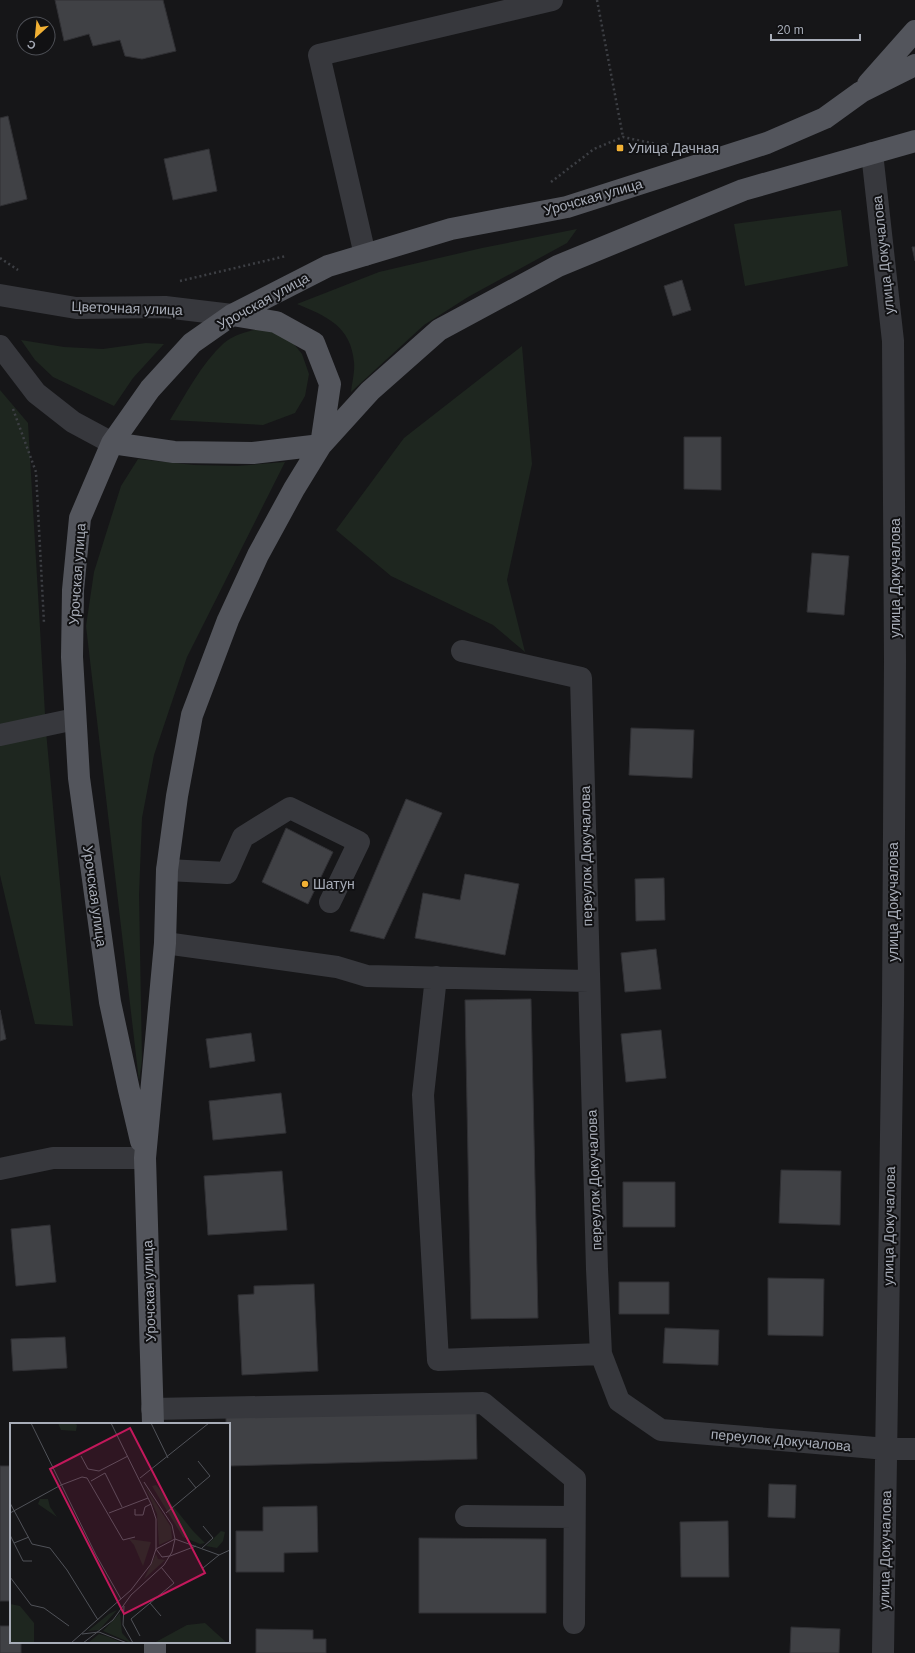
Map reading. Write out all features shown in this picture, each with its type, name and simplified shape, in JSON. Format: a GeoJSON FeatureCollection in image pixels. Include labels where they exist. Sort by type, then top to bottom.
{"type":"FeatureCollection","features":[{"type":"Feature","properties":{"kind":"main road"},"geometry":{"type":"LineString","coordinates":[[861,92],[915,31]]}},
{"type":"Feature","properties":{"kind":"main road","name":"Урочская улица"},"geometry":{"type":"LineString","coordinates":[[145,1158],[110,1002],[79,778],[72,657],[72,590],[80,518],[112,443],[150,389],[192,343],[232,315],[328,266],[451,229],[567,207],[768,143],[825,118],[861,92],[915,65]]}},
{"type":"Feature","properties":{"kind":"main road","name":"Урочская улица"},"geometry":{"type":"LineString","coordinates":[[152,1416],[145,1158],[165,943],[167,870],[177,796],[192,715],[228,620],[258,555],[294,489],[322,445],[370,391],[440,330],[551,270],[743,190],[915,141]]}},
{"type":"Feature","properties":{"kind":"main road"},"geometry":{"type":"LineString","coordinates":[[112,443],[182,452],[253,452],[322,445],[330,384],[314,343],[276,322],[232,315]]}},
{"type":"Feature","properties":{"kind":"street"},"geometry":{"type":"LineString","coordinates":[[365,255],[319,55],[552,0]]}},
{"type":"Feature","properties":{"kind":"street","name":"улица Докучалова"},"geometry":{"type":"LineString","coordinates":[[872,153],[893,349],[895,660],[884,1653]]}},
{"type":"Feature","properties":{"kind":"street","name":"Цветочная улица"},"geometry":{"type":"LineString","coordinates":[[0,295],[76,308],[165,307],[232,315]]}},
{"type":"Feature","properties":{"kind":"street"},"geometry":{"type":"LineString","coordinates":[[0,346],[36,393],[73,422],[112,443]]}},
{"type":"Feature","properties":{"kind":"street","name":"переулок Докучалова"},"geometry":{"type":"LineString","coordinates":[[462,651],[581,678],[597,1269],[601,1354],[619,1401],[661,1430],[887,1449],[915,1449]]}},
{"type":"Feature","properties":{"kind":"street"},"geometry":{"type":"LineString","coordinates":[[0,735],[75,719]]}},
{"type":"Feature","properties":{"kind":"street"},"geometry":{"type":"LineString","coordinates":[[167,870],[227,873],[243,837],[290,808],[359,842],[330,902]]}},
{"type":"Feature","properties":{"kind":"street"},"geometry":{"type":"LineString","coordinates":[[165,943],[337,967],[367,976],[589,981]]}},
{"type":"Feature","properties":{"kind":"street"},"geometry":{"type":"LineString","coordinates":[[436,977],[423,1095],[438,1360],[601,1354]]}},
{"type":"Feature","properties":{"kind":"street"},"geometry":{"type":"LineString","coordinates":[[0,1169],[53,1158],[145,1158]]}},
{"type":"Feature","properties":{"kind":"street"},"geometry":{"type":"LineString","coordinates":[[152,1416],[484,1403],[575,1479],[574,1623]]}},
{"type":"Feature","properties":{"kind":"street"},"geometry":{"type":"LineString","coordinates":[[466,1516],[574,1516]]}},
{"type":"Feature","properties":{"kind":"path"},"geometry":{"type":"LineString","coordinates":[[597,0],[623,137]]}},
{"type":"Feature","properties":{"kind":"path"},"geometry":{"type":"LineString","coordinates":[[550,182],[594,149],[623,137],[661,145],[677,143]]}},
{"type":"Feature","properties":{"kind":"path"},"geometry":{"type":"LineString","coordinates":[[180,281],[287,256]]}},
{"type":"Feature","properties":{"kind":"path"},"geometry":{"type":"LineString","coordinates":[[0,258],[23,273]]}},
{"type":"Feature","properties":{"kind":"path"},"geometry":{"type":"LineString","coordinates":[[10,403],[36,472],[44,630]]}},
{"type":"Feature","properties":{"kind":"shaded area"},"geometry":{"type":"Polygon","coordinates":[[[841,210],[848,266],[745,286],[734,224],[841,210]]]}},
{"type":"Feature","properties":{"kind":"shaded area"},"geometry":{"type":"Polygon","coordinates":[[[577,229],[567,243],[468,297],[424,325],[351,392],[354,362],[348,339],[335,324],[327,318],[297,304],[379,272],[482,248],[577,229]]]}},
{"type":"Feature","properties":{"kind":"shaded area"},"geometry":{"type":"Polygon","coordinates":[[[270,327],[289,338],[302,354],[309,374],[305,396],[295,413],[263,425],[170,420],[208,360],[224,343],[240,334],[270,327]]]}},
{"type":"Feature","properties":{"kind":"shaded area"},"geometry":{"type":"Polygon","coordinates":[[[21,340],[64,347],[103,349],[146,343],[164,344],[133,378],[114,406],[53,377],[35,360],[21,340]]]}},
{"type":"Feature","properties":{"kind":"shaded area"},"geometry":{"type":"Polygon","coordinates":[[[522,346],[532,464],[507,580],[525,652],[493,625],[391,576],[336,530],[404,438],[522,346]]]}},
{"type":"Feature","properties":{"kind":"shaded area"},"geometry":{"type":"Polygon","coordinates":[[[0,390],[28,423],[46,731],[73,1026],[35,1024],[0,875],[0,390]]]}},
{"type":"Feature","properties":{"kind":"shaded area"},"geometry":{"type":"Polygon","coordinates":[[[138,459],[194,465],[237,466],[285,462],[187,657],[154,755],[142,818],[139,895],[142,1060],[139,1081],[86,626],[94,572],[121,486],[138,459]]]}},
{"type":"Feature","properties":{"kind":"building"},"geometry":{"type":"Polygon","coordinates":[[[55,0],[163,0],[176,51],[142,59],[125,56],[120,40],[93,46],[89,34],[64,41],[55,0]]]}},
{"type":"Feature","properties":{"kind":"building"},"geometry":{"type":"Polygon","coordinates":[[[8,116],[27,199],[0,206],[0,118],[8,116]]]}},
{"type":"Feature","properties":{"kind":"building"},"geometry":{"type":"Polygon","coordinates":[[[209,149],[217,191],[173,200],[164,159],[209,149]]]}},
{"type":"Feature","properties":{"kind":"building"},"geometry":{"type":"Polygon","coordinates":[[[912,247],[915,247],[915,261],[912,247]]]}},
{"type":"Feature","properties":{"kind":"building"},"geometry":{"type":"Polygon","coordinates":[[[682,280],[691,310],[673,316],[664,286],[682,280]]]}},
{"type":"Feature","properties":{"kind":"building"},"geometry":{"type":"Polygon","coordinates":[[[684,437],[721,437],[721,490],[684,489],[684,437]]]}},
{"type":"Feature","properties":{"kind":"building"},"geometry":{"type":"Polygon","coordinates":[[[812,553],[849,556],[844,615],[807,612],[812,553]]]}},
{"type":"Feature","properties":{"kind":"building"},"geometry":{"type":"Polygon","coordinates":[[[631,728],[694,730],[692,778],[629,775],[631,728]]]}},
{"type":"Feature","properties":{"kind":"building"},"geometry":{"type":"Polygon","coordinates":[[[406,799],[442,813],[384,939],[350,931],[406,799]]]}},
{"type":"Feature","properties":{"kind":"building"},"geometry":{"type":"Polygon","coordinates":[[[286,828],[333,852],[308,904],[262,882],[286,828]]]}},
{"type":"Feature","properties":{"kind":"building"},"geometry":{"type":"Polygon","coordinates":[[[465,874],[519,884],[505,955],[415,938],[423,893],[460,900],[465,874]]]}},
{"type":"Feature","properties":{"kind":"building"},"geometry":{"type":"Polygon","coordinates":[[[664,878],[665,920],[636,921],[635,879],[664,878]]]}},
{"type":"Feature","properties":{"kind":"building"},"geometry":{"type":"Polygon","coordinates":[[[656,949],[661,989],[625,992],[621,953],[656,949]]]}},
{"type":"Feature","properties":{"kind":"building"},"geometry":{"type":"Polygon","coordinates":[[[531,999],[538,1318],[471,1319],[465,1000],[531,999]]]}},
{"type":"Feature","properties":{"kind":"building"},"geometry":{"type":"Polygon","coordinates":[[[0,1010],[6,1039],[0,1041],[0,1010]]]}},
{"type":"Feature","properties":{"kind":"building"},"geometry":{"type":"Polygon","coordinates":[[[661,1030],[666,1078],[626,1082],[621,1034],[661,1030]]]}},
{"type":"Feature","properties":{"kind":"building"},"geometry":{"type":"Polygon","coordinates":[[[251,1033],[255,1061],[210,1068],[206,1039],[251,1033]]]}},
{"type":"Feature","properties":{"kind":"building"},"geometry":{"type":"Polygon","coordinates":[[[281,1093],[286,1133],[213,1140],[209,1101],[281,1093]]]}},
{"type":"Feature","properties":{"kind":"building"},"geometry":{"type":"Polygon","coordinates":[[[781,1170],[841,1171],[840,1225],[779,1223],[781,1170]]]}},
{"type":"Feature","properties":{"kind":"building"},"geometry":{"type":"Polygon","coordinates":[[[282,1171],[287,1230],[208,1235],[204,1176],[282,1171]]]}},
{"type":"Feature","properties":{"kind":"building"},"geometry":{"type":"Polygon","coordinates":[[[623,1182],[675,1182],[675,1227],[623,1227],[623,1182]]]}},
{"type":"Feature","properties":{"kind":"building"},"geometry":{"type":"Polygon","coordinates":[[[50,1225],[56,1282],[16,1286],[11,1229],[50,1225]]]}},
{"type":"Feature","properties":{"kind":"building"},"geometry":{"type":"Polygon","coordinates":[[[768,1278],[824,1279],[823,1336],[768,1335],[768,1278]]]}},
{"type":"Feature","properties":{"kind":"building"},"geometry":{"type":"Polygon","coordinates":[[[619,1282],[669,1282],[669,1314],[619,1314],[619,1282]]]}},
{"type":"Feature","properties":{"kind":"building"},"geometry":{"type":"Polygon","coordinates":[[[314,1284],[318,1371],[242,1375],[238,1295],[254,1294],[254,1286],[314,1284]]]}},
{"type":"Feature","properties":{"kind":"building"},"geometry":{"type":"Polygon","coordinates":[[[665,1328],[719,1330],[718,1365],[663,1363],[665,1328]]]}},
{"type":"Feature","properties":{"kind":"building"},"geometry":{"type":"Polygon","coordinates":[[[65,1337],[67,1368],[13,1371],[11,1339],[65,1337]]]}},
{"type":"Feature","properties":{"kind":"building"},"geometry":{"type":"Polygon","coordinates":[[[476,1407],[477,1459],[230,1466],[230,1423],[226,1423],[226,1415],[476,1407]]]}},
{"type":"Feature","properties":{"kind":"building"},"geometry":{"type":"Polygon","coordinates":[[[0,1466],[10,1466],[10,1601],[0,1601],[0,1466]]]}},
{"type":"Feature","properties":{"kind":"building"},"geometry":{"type":"Polygon","coordinates":[[[769,1484],[796,1485],[795,1518],[768,1517],[769,1484]]]}},
{"type":"Feature","properties":{"kind":"building"},"geometry":{"type":"Polygon","coordinates":[[[317,1506],[318,1552],[284,1553],[284,1572],[236,1572],[236,1531],[263,1531],[263,1507],[317,1506]]]}},
{"type":"Feature","properties":{"kind":"building"},"geometry":{"type":"Polygon","coordinates":[[[728,1521],[729,1577],[681,1577],[680,1522],[728,1521]]]}},
{"type":"Feature","properties":{"kind":"building"},"geometry":{"type":"Polygon","coordinates":[[[419,1538],[546,1539],[546,1613],[419,1613],[419,1538]]]}},
{"type":"Feature","properties":{"kind":"building"},"geometry":{"type":"Polygon","coordinates":[[[0,1626],[10,1626],[10,1643],[21,1643],[21,1653],[0,1653],[0,1626]]]}},
{"type":"Feature","properties":{"kind":"building"},"geometry":{"type":"Polygon","coordinates":[[[791,1627],[840,1629],[839,1653],[790,1653],[791,1627]]]}},
{"type":"Feature","properties":{"kind":"building"},"geometry":{"type":"Polygon","coordinates":[[[256,1629],[313,1630],[313,1639],[326,1639],[326,1653],[256,1653],[256,1629]]]}},
{"type":"Feature","properties":{"kind":"place","name":"Улица Дачная"},"geometry":{"type":"Point","coordinates":[620,148]}},
{"type":"Feature","properties":{"kind":"place","name":"Шатун"},"geometry":{"type":"Point","coordinates":[305,884]}}]}
